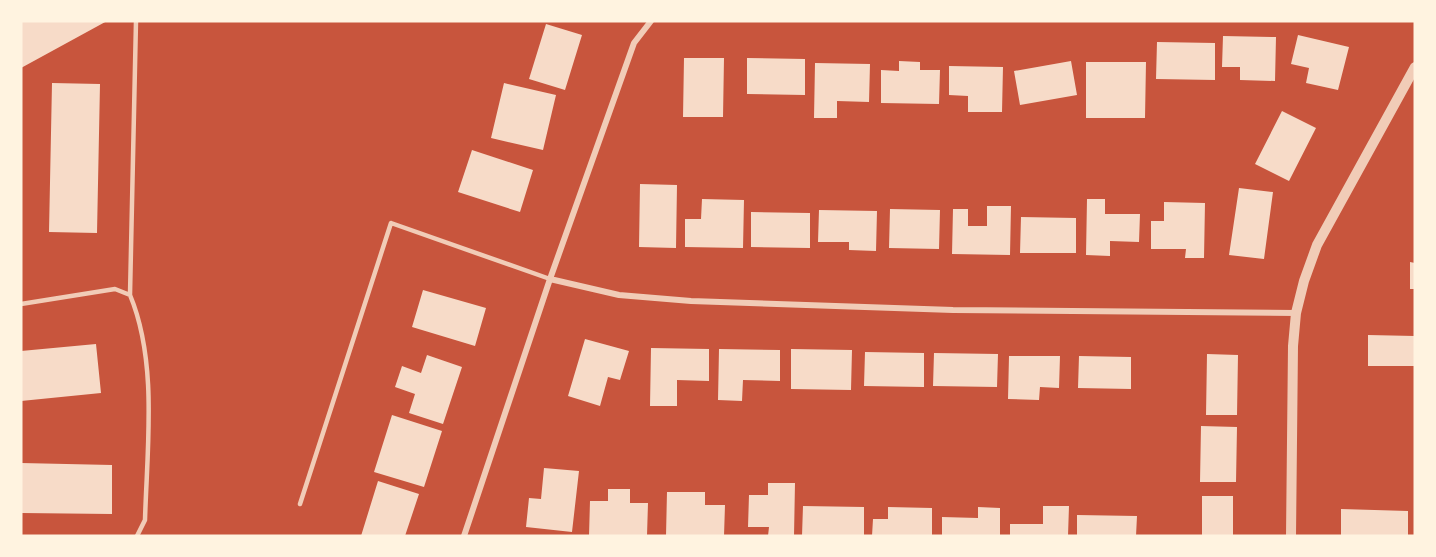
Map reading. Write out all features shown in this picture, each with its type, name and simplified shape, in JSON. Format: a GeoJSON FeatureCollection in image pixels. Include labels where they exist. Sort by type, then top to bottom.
{"type":"FeatureCollection","features":[{"type":"Feature","properties":{"kind":"street"},"geometry":{"type":"LineString","coordinates":[[464,536],[550,279],[634,43],[651,21]]}},
{"type":"Feature","properties":{"kind":"street"},"geometry":{"type":"LineString","coordinates":[[1291,536],[1292,381],[1296,312],[1304,281],[1317,245],[1415,67]]}},
{"type":"Feature","properties":{"kind":"street"},"geometry":{"type":"LineString","coordinates":[[550,279],[619,295],[691,301],[953,310],[1296,312]]}},
{"type":"Feature","properties":{"kind":"lane"},"geometry":{"type":"LineString","coordinates":[[136,21],[130,295],[137,313],[149,388],[145,520],[137,536]]}},
{"type":"Feature","properties":{"kind":"lane"},"geometry":{"type":"LineString","coordinates":[[300,504],[391,223],[550,279]]}},
{"type":"Feature","properties":{"kind":"lane"},"geometry":{"type":"LineString","coordinates":[[21,304],[115,289],[130,295]]}},
{"type":"Feature","properties":{"kind":"building"},"geometry":{"type":"Polygon","coordinates":[[[21,21],[107,21],[21,68],[21,21]]]}},
{"type":"Feature","properties":{"kind":"building"},"geometry":{"type":"Polygon","coordinates":[[[546,24],[582,35],[565,90],[529,79],[546,24]]]}},
{"type":"Feature","properties":{"kind":"building"},"geometry":{"type":"Polygon","coordinates":[[[1298,35],[1349,47],[1338,90],[1306,83],[1309,68],[1291,64],[1298,35]]]}},
{"type":"Feature","properties":{"kind":"building"},"geometry":{"type":"Polygon","coordinates":[[[1223,36],[1276,37],[1275,81],[1240,80],[1240,67],[1222,67],[1223,36]]]}},
{"type":"Feature","properties":{"kind":"building"},"geometry":{"type":"Polygon","coordinates":[[[1157,42],[1215,43],[1215,80],[1156,79],[1157,42]]]}},
{"type":"Feature","properties":{"kind":"building"},"geometry":{"type":"Polygon","coordinates":[[[684,58],[724,58],[723,117],[683,117],[684,58]]]}},
{"type":"Feature","properties":{"kind":"building"},"geometry":{"type":"Polygon","coordinates":[[[747,58],[805,59],[805,95],[747,94],[747,58]]]}},
{"type":"Feature","properties":{"kind":"building"},"geometry":{"type":"Polygon","coordinates":[[[899,61],[920,62],[920,70],[940,70],[939,104],[881,103],[881,70],[899,71],[899,61]]]}},
{"type":"Feature","properties":{"kind":"building"},"geometry":{"type":"Polygon","coordinates":[[[1071,61],[1077,95],[1020,105],[1014,71],[1071,61]]]}},
{"type":"Feature","properties":{"kind":"building"},"geometry":{"type":"Polygon","coordinates":[[[1086,62],[1146,62],[1145,118],[1086,118],[1086,62]]]}},
{"type":"Feature","properties":{"kind":"building"},"geometry":{"type":"Polygon","coordinates":[[[815,63],[870,64],[869,102],[837,101],[837,118],[814,118],[815,63]]]}},
{"type":"Feature","properties":{"kind":"building"},"geometry":{"type":"Polygon","coordinates":[[[949,66],[1003,67],[1002,112],[968,112],[968,96],[949,95],[949,66]]]}},
{"type":"Feature","properties":{"kind":"building"},"geometry":{"type":"Polygon","coordinates":[[[52,83],[100,84],[97,233],[49,232],[52,83]]]}},
{"type":"Feature","properties":{"kind":"building"},"geometry":{"type":"Polygon","coordinates":[[[504,83],[556,95],[543,150],[491,138],[504,83]]]}},
{"type":"Feature","properties":{"kind":"building"},"geometry":{"type":"Polygon","coordinates":[[[1282,111],[1316,128],[1289,181],[1255,164],[1282,111]]]}},
{"type":"Feature","properties":{"kind":"building"},"geometry":{"type":"Polygon","coordinates":[[[472,150],[533,170],[520,212],[458,192],[472,150]]]}},
{"type":"Feature","properties":{"kind":"building"},"geometry":{"type":"Polygon","coordinates":[[[640,184],[677,185],[676,248],[639,247],[640,184]]]}},
{"type":"Feature","properties":{"kind":"building"},"geometry":{"type":"Polygon","coordinates":[[[1239,188],[1273,192],[1264,259],[1229,255],[1239,188]]]}},
{"type":"Feature","properties":{"kind":"building"},"geometry":{"type":"Polygon","coordinates":[[[702,199],[744,200],[743,248],[685,247],[685,219],[701,219],[702,199]]]}},
{"type":"Feature","properties":{"kind":"building"},"geometry":{"type":"Polygon","coordinates":[[[1087,199],[1105,199],[1105,214],[1140,214],[1139,242],[1110,241],[1110,256],[1086,255],[1087,199]]]}},
{"type":"Feature","properties":{"kind":"building"},"geometry":{"type":"Polygon","coordinates":[[[1164,202],[1205,203],[1204,258],[1185,258],[1186,249],[1151,249],[1151,221],[1164,221],[1164,202]]]}},
{"type":"Feature","properties":{"kind":"building"},"geometry":{"type":"Polygon","coordinates":[[[987,206],[1011,206],[1010,255],[952,254],[953,209],[968,209],[968,226],[987,226],[987,206]]]}},
{"type":"Feature","properties":{"kind":"building"},"geometry":{"type":"Polygon","coordinates":[[[890,209],[940,210],[939,249],[889,248],[890,209]]]}},
{"type":"Feature","properties":{"kind":"building"},"geometry":{"type":"Polygon","coordinates":[[[819,210],[877,211],[876,251],[849,250],[849,242],[818,242],[819,210]]]}},
{"type":"Feature","properties":{"kind":"building"},"geometry":{"type":"Polygon","coordinates":[[[751,212],[810,213],[810,248],[751,247],[751,212]]]}},
{"type":"Feature","properties":{"kind":"building"},"geometry":{"type":"Polygon","coordinates":[[[1021,217],[1076,218],[1076,253],[1020,253],[1021,217]]]}},
{"type":"Feature","properties":{"kind":"building"},"geometry":{"type":"Polygon","coordinates":[[[1410,262],[1415,263],[1415,289],[1410,289],[1410,262]]]}},
{"type":"Feature","properties":{"kind":"building"},"geometry":{"type":"Polygon","coordinates":[[[423,290],[486,308],[475,346],[412,327],[423,290]]]}},
{"type":"Feature","properties":{"kind":"building"},"geometry":{"type":"Polygon","coordinates":[[[1368,335],[1415,336],[1415,366],[1368,366],[1368,335]]]}},
{"type":"Feature","properties":{"kind":"building"},"geometry":{"type":"Polygon","coordinates":[[[585,339],[629,351],[620,380],[608,377],[600,406],[568,396],[585,339]]]}},
{"type":"Feature","properties":{"kind":"building"},"geometry":{"type":"Polygon","coordinates":[[[96,344],[101,393],[21,401],[21,351],[96,344]]]}},
{"type":"Feature","properties":{"kind":"building"},"geometry":{"type":"Polygon","coordinates":[[[651,348],[709,349],[709,381],[677,380],[677,406],[650,406],[651,348]]]}},
{"type":"Feature","properties":{"kind":"building"},"geometry":{"type":"Polygon","coordinates":[[[719,349],[780,350],[780,381],[743,380],[742,401],[718,400],[719,349]]]}},
{"type":"Feature","properties":{"kind":"building"},"geometry":{"type":"Polygon","coordinates":[[[791,349],[852,350],[851,390],[791,389],[791,349]]]}},
{"type":"Feature","properties":{"kind":"building"},"geometry":{"type":"Polygon","coordinates":[[[865,352],[924,353],[924,387],[864,386],[865,352]]]}},
{"type":"Feature","properties":{"kind":"building"},"geometry":{"type":"Polygon","coordinates":[[[934,353],[998,354],[997,387],[933,386],[934,353]]]}},
{"type":"Feature","properties":{"kind":"building"},"geometry":{"type":"Polygon","coordinates":[[[1207,354],[1238,355],[1237,415],[1206,415],[1207,354]]]}},
{"type":"Feature","properties":{"kind":"building"},"geometry":{"type":"Polygon","coordinates":[[[427,355],[462,367],[443,424],[409,413],[415,394],[395,387],[402,366],[421,373],[427,355]]]}},
{"type":"Feature","properties":{"kind":"building"},"geometry":{"type":"Polygon","coordinates":[[[1009,356],[1060,356],[1059,388],[1040,387],[1039,400],[1008,399],[1009,356]]]}},
{"type":"Feature","properties":{"kind":"building"},"geometry":{"type":"Polygon","coordinates":[[[1079,356],[1131,357],[1131,389],[1078,388],[1079,356]]]}},
{"type":"Feature","properties":{"kind":"building"},"geometry":{"type":"Polygon","coordinates":[[[392,415],[442,431],[424,487],[374,472],[392,415]]]}},
{"type":"Feature","properties":{"kind":"building"},"geometry":{"type":"Polygon","coordinates":[[[1201,426],[1237,427],[1236,482],[1200,482],[1201,426]]]}},
{"type":"Feature","properties":{"kind":"building"},"geometry":{"type":"Polygon","coordinates":[[[21,463],[112,465],[112,514],[21,513],[21,463]]]}},
{"type":"Feature","properties":{"kind":"building"},"geometry":{"type":"Polygon","coordinates":[[[544,468],[579,471],[572,532],[526,527],[529,498],[541,499],[544,468]]]}},
{"type":"Feature","properties":{"kind":"building"},"geometry":{"type":"Polygon","coordinates":[[[378,481],[419,494],[405,536],[361,536],[378,481]]]}},
{"type":"Feature","properties":{"kind":"building"},"geometry":{"type":"Polygon","coordinates":[[[768,483],[795,483],[794,536],[768,536],[769,527],[748,527],[749,495],[768,495],[768,483]]]}},
{"type":"Feature","properties":{"kind":"building"},"geometry":{"type":"Polygon","coordinates":[[[608,489],[630,489],[630,503],[648,503],[647,536],[589,536],[590,501],[608,501],[608,489]]]}},
{"type":"Feature","properties":{"kind":"building"},"geometry":{"type":"Polygon","coordinates":[[[667,492],[705,492],[705,505],[725,505],[724,536],[666,536],[667,492]]]}},
{"type":"Feature","properties":{"kind":"building"},"geometry":{"type":"Polygon","coordinates":[[[1202,496],[1233,496],[1233,536],[1202,536],[1202,496]]]}},
{"type":"Feature","properties":{"kind":"building"},"geometry":{"type":"Polygon","coordinates":[[[803,506],[864,507],[864,536],[802,536],[803,506]]]}},
{"type":"Feature","properties":{"kind":"building"},"geometry":{"type":"Polygon","coordinates":[[[1043,506],[1069,506],[1068,536],[1010,536],[1010,524],[1043,524],[1043,506]]]}},
{"type":"Feature","properties":{"kind":"building"},"geometry":{"type":"Polygon","coordinates":[[[888,507],[932,508],[932,536],[872,536],[873,519],[888,519],[888,507]]]}},
{"type":"Feature","properties":{"kind":"building"},"geometry":{"type":"Polygon","coordinates":[[[978,507],[1000,508],[1000,536],[942,536],[942,517],[978,518],[978,507]]]}},
{"type":"Feature","properties":{"kind":"building"},"geometry":{"type":"Polygon","coordinates":[[[1341,509],[1408,511],[1408,536],[1341,536],[1341,509]]]}},
{"type":"Feature","properties":{"kind":"building"},"geometry":{"type":"Polygon","coordinates":[[[1077,515],[1137,516],[1136,536],[1077,536],[1077,515]]]}}]}
